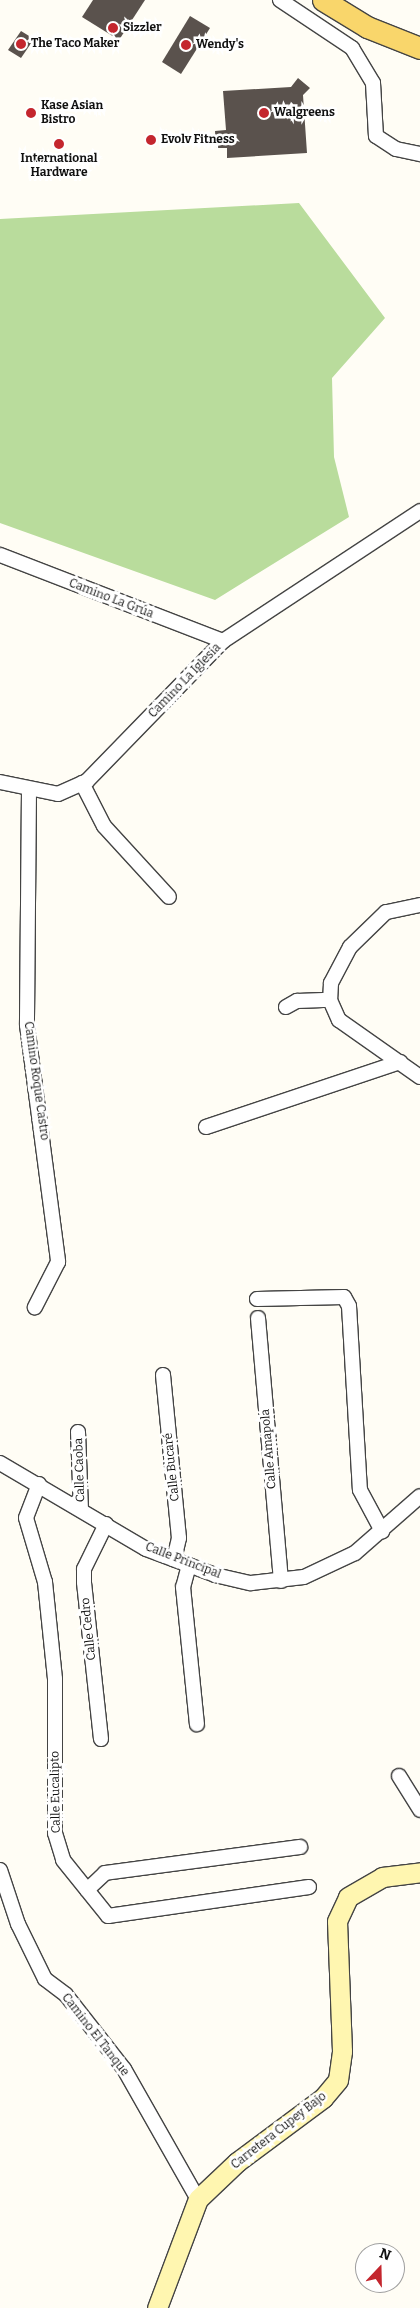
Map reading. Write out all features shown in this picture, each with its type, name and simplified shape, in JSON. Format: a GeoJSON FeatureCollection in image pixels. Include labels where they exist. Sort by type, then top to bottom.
{"type":"FeatureCollection","features":[{"type":"Feature","properties":{"kind":"main road"},"geometry":{"type":"LineString","coordinates":[[323,0],[367,27],[420,48]]}},
{"type":"Feature","properties":{"kind":"street"},"geometry":{"type":"LineString","coordinates":[[280,0],[352,48],[373,83],[376,136],[396,149],[420,154]]}},
{"type":"Feature","properties":{"kind":"street","name":"Camino La Iglesia"},"geometry":{"type":"LineString","coordinates":[[0,782],[29,790],[58,794],[82,784],[223,641],[420,511]]}},
{"type":"Feature","properties":{"kind":"street","name":"Camino La Grúa"},"geometry":{"type":"LineString","coordinates":[[0,555],[223,641]]}},
{"type":"Feature","properties":{"kind":"street"},"geometry":{"type":"LineString","coordinates":[[82,784],[104,826],[169,897]]}},
{"type":"Feature","properties":{"kind":"street","name":"Camino Roque Castro"},"geometry":{"type":"LineString","coordinates":[[29,790],[27,1025],[38,1087],[58,1262],[35,1306]]}},
{"type":"Feature","properties":{"kind":"street"},"geometry":{"type":"LineString","coordinates":[[420,905],[386,912],[350,946],[331,983],[330,1000],[339,1020],[420,1077]]}},
{"type":"Feature","properties":{"kind":"street"},"geometry":{"type":"LineString","coordinates":[[286,1007],[297,1001],[330,1000]]}},
{"type":"Feature","properties":{"kind":"street"},"geometry":{"type":"LineString","coordinates":[[206,1128],[400,1062]]}},
{"type":"Feature","properties":{"kind":"street"},"geometry":{"type":"LineString","coordinates":[[257,1299],[344,1297],[349,1306],[360,1490],[382,1531]]}},
{"type":"Feature","properties":{"kind":"street","name":"Calle Amapola"},"geometry":{"type":"LineString","coordinates":[[258,1318],[281,1581]]}},
{"type":"Feature","properties":{"kind":"street","name":"Calle Bucaré"},"geometry":{"type":"LineString","coordinates":[[163,1375],[179,1538],[174,1559]]}},
{"type":"Feature","properties":{"kind":"street","name":"Calle Caoba"},"geometry":{"type":"LineString","coordinates":[[78,1432],[81,1509]]}},
{"type":"Feature","properties":{"kind":"street","name":"Calle Principal"},"geometry":{"type":"LineString","coordinates":[[0,1463],[146,1548],[189,1565],[251,1583],[304,1577],[355,1553],[420,1496]]}},
{"type":"Feature","properties":{"kind":"street","name":"Calle Eucalipto"},"geometry":{"type":"LineString","coordinates":[[39,1484],[26,1518],[45,1582],[55,1679],[55,1833],[63,1860],[108,1916],[309,1887]]}},
{"type":"Feature","properties":{"kind":"street","name":"Calle Cedro"},"geometry":{"type":"LineString","coordinates":[[101,1739],[84,1569],[106,1524]]}},
{"type":"Feature","properties":{"kind":"street"},"geometry":{"type":"LineString","coordinates":[[189,1565],[182,1586],[197,1724]]}},
{"type":"Feature","properties":{"kind":"street"},"geometry":{"type":"LineString","coordinates":[[399,1776],[420,1810]]}},
{"type":"Feature","properties":{"kind":"street"},"geometry":{"type":"LineString","coordinates":[[87,1890],[105,1872],[300,1847]]}},
{"type":"Feature","properties":{"kind":"street","name":"Camino El Tanque"},"geometry":{"type":"LineString","coordinates":[[0,1870],[24,1939],[45,1979],[66,1995],[124,2069],[198,2199]]}},
{"type":"Feature","properties":{"kind":"street","name":"Carretera Cupey Bajo"},"geometry":{"type":"LineString","coordinates":[[157,2308],[198,2199],[237,2162],[323,2098],[338,2080],[342,2051],[337,1921],[348,1897],[369,1882],[395,1874],[420,1872]]}},
{"type":"Feature","properties":{"kind":"green space"},"geometry":{"type":"Polygon","coordinates":[[[299,203],[385,318],[332,378],[334,457],[349,517],[215,600],[0,523],[0,219],[299,203]]]}},
{"type":"Feature","properties":{"kind":"building","name":"Sizzler"},"geometry":{"type":"Polygon","coordinates":[[[93,0],[145,0],[119,40],[82,17],[93,0]]]}},
{"type":"Feature","properties":{"kind":"building","name":"Wendy's"},"geometry":{"type":"Polygon","coordinates":[[[190,16],[210,28],[181,74],[162,62],[190,16]]]}},
{"type":"Feature","properties":{"kind":"building","name":"The Taco Maker"},"geometry":{"type":"Polygon","coordinates":[[[21,31],[34,39],[21,58],[8,50],[21,31]]]}},
{"type":"Feature","properties":{"kind":"building","name":"Walgreens"},"geometry":{"type":"Polygon","coordinates":[[[298,78],[310,88],[303,95],[307,153],[227,158],[227,148],[216,148],[215,131],[226,130],[223,91],[291,87],[298,78]]]}},
{"type":"Feature","properties":{"kind":"place","name":"Sizzler"},"geometry":{"type":"Point","coordinates":[113,28]}},
{"type":"Feature","properties":{"kind":"place","name":"The Taco Maker"},"geometry":{"type":"Point","coordinates":[21,44]}},
{"type":"Feature","properties":{"kind":"place","name":"Wendy's"},"geometry":{"type":"Point","coordinates":[186,45]}},
{"type":"Feature","properties":{"kind":"place","name":"Kase Asian Bistro"},"geometry":{"type":"Point","coordinates":[31,113]}},
{"type":"Feature","properties":{"kind":"place","name":"Walgreens"},"geometry":{"type":"Point","coordinates":[264,113]}},
{"type":"Feature","properties":{"kind":"place","name":"Evolv Fitness"},"geometry":{"type":"Point","coordinates":[151,140]}},
{"type":"Feature","properties":{"kind":"place","name":"International Hardware"},"geometry":{"type":"Point","coordinates":[59,144]}}]}
